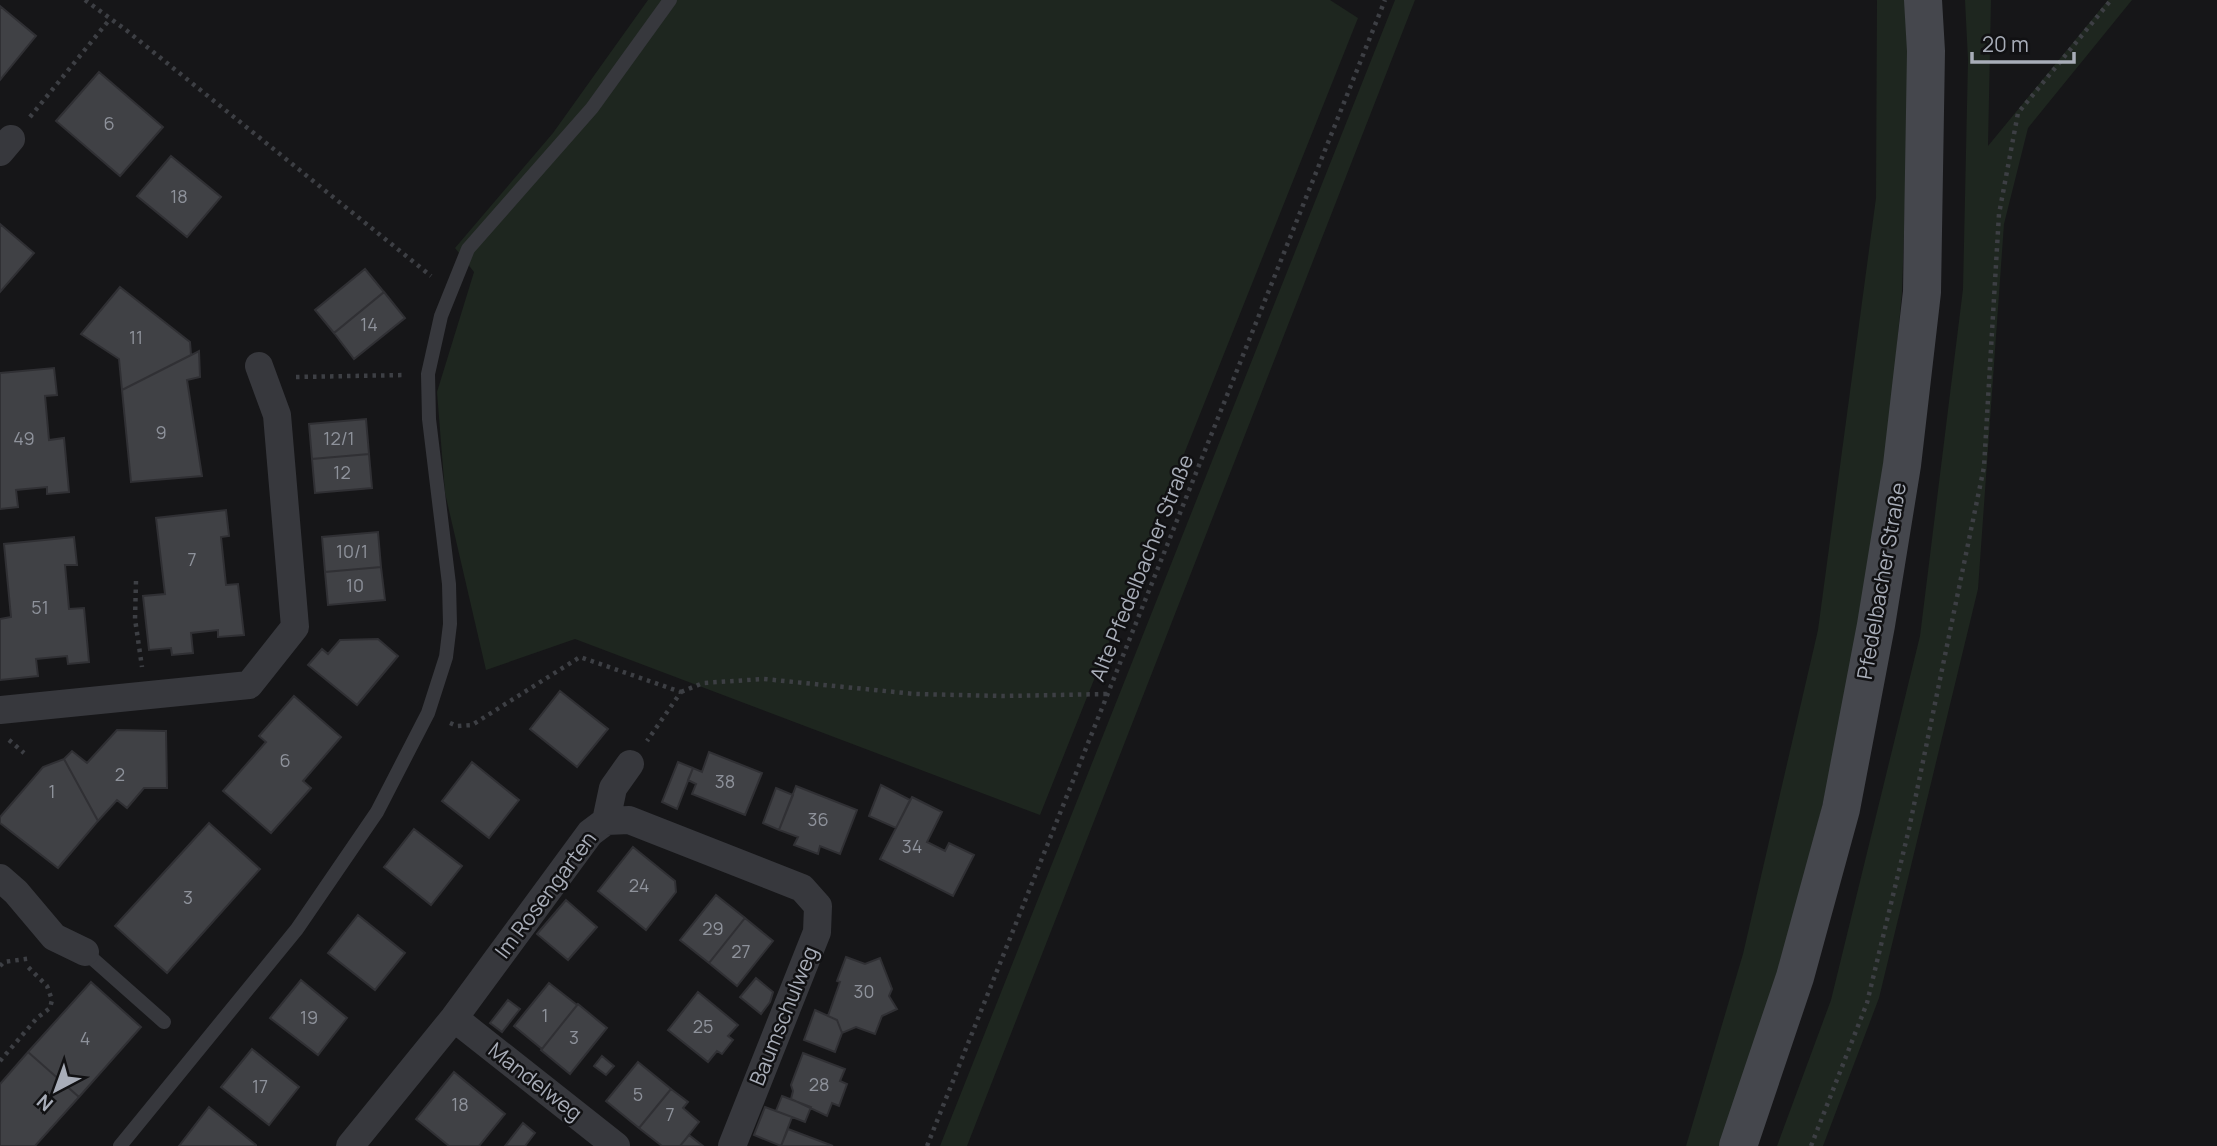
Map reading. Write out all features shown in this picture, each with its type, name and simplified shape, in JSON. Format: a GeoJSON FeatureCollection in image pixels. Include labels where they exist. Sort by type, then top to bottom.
{"type":"FeatureCollection","features":[{"type":"Feature","properties":{"kind":"main road","name":"Pfedelbacher Straße"},"geometry":{"type":"LineString","coordinates":[[1738,1146],[1796,977],[1841,809],[1876,625],[1902,465],[1922,292],[1926,51],[1923,0]]}},
{"type":"Feature","properties":{"kind":"street"},"geometry":{"type":"LineString","coordinates":[[0,710],[250,685],[295,627],[277,415],[259,366]]}},
{"type":"Feature","properties":{"kind":"street","name":"Im Rosengarten"},"geometry":{"type":"LineString","coordinates":[[350,1146],[454,1018],[590,833],[606,821],[613,788],[630,764]]}},
{"type":"Feature","properties":{"kind":"street","name":"Baumschulweg"},"geometry":{"type":"LineString","coordinates":[[606,821],[629,820],[802,888],[818,906],[817,932],[732,1146]]}},
{"type":"Feature","properties":{"kind":"street"},"geometry":{"type":"LineString","coordinates":[[0,878],[16,892],[54,937],[85,952]]}},
{"type":"Feature","properties":{"kind":"street","name":"Mandelweg"},"geometry":{"type":"LineString","coordinates":[[454,1018],[616,1146]]}},
{"type":"Feature","properties":{"kind":"lane"},"geometry":{"type":"LineString","coordinates":[[120,1146],[297,929],[377,812],[428,713],[446,657],[450,624],[449,584],[429,419],[428,374],[450,289],[468,249],[592,108],[670,0]]}},
{"type":"Feature","properties":{"kind":"lane"},"geometry":{"type":"LineString","coordinates":[[85,952],[163,1022]]}},
{"type":"Feature","properties":{"kind":"path"},"geometry":{"type":"LineString","coordinates":[[85,0],[126,30],[419,268],[450,289]]}},
{"type":"Feature","properties":{"kind":"path","name":"Alte Pfedelbacher Straße"},"geometry":{"type":"LineString","coordinates":[[927,1146],[1385,0]]}},
{"type":"Feature","properties":{"kind":"path"},"geometry":{"type":"LineString","coordinates":[[1811,1146],[1867,1003],[1909,829],[1984,467],[1999,214],[2018,113],[2111,0]]}},
{"type":"Feature","properties":{"kind":"path"},"geometry":{"type":"LineString","coordinates":[[6,146],[110,19]]}},
{"type":"Feature","properties":{"kind":"path"},"geometry":{"type":"LineString","coordinates":[[259,366],[301,379],[428,374]]}},
{"type":"Feature","properties":{"kind":"path"},"geometry":{"type":"LineString","coordinates":[[136,581],[135,619],[144,695]]}},
{"type":"Feature","properties":{"kind":"path"},"geometry":{"type":"LineString","coordinates":[[428,713],[457,726],[472,725],[580,657],[681,692]]}},
{"type":"Feature","properties":{"kind":"path"},"geometry":{"type":"LineString","coordinates":[[630,764],[681,692],[703,683],[764,679],[915,694],[1108,694]]}},
{"type":"Feature","properties":{"kind":"path"},"geometry":{"type":"LineString","coordinates":[[0,966],[4,962],[35,957]]}},
{"type":"Feature","properties":{"kind":"path"},"geometry":{"type":"LineString","coordinates":[[0,1061],[37,1018],[50,1008],[52,1000],[47,986],[27,966]]}},
{"type":"Feature","properties":{"kind":"shaded area"},"geometry":{"type":"Polygon","coordinates":[[[648,0],[1330,0],[1358,18],[1040,815],[575,639],[486,670],[445,493],[437,392],[474,272],[455,248],[553,133],[648,0]]]}},
{"type":"Feature","properties":{"kind":"shaded area"},"geometry":{"type":"Polygon","coordinates":[[[1395,0],[1415,0],[967,1146],[940,1146],[1395,0]]]}},
{"type":"Feature","properties":{"kind":"shaded area"},"geometry":{"type":"Polygon","coordinates":[[[1877,0],[1907,0],[1910,58],[1902,292],[1886,464],[1863,628],[1780,976],[1721,1146],[1686,1146],[1743,954],[1818,630],[1876,198],[1877,0]]]}},
{"type":"Feature","properties":{"kind":"shaded area"},"geometry":{"type":"Polygon","coordinates":[[[1965,0],[1991,0],[1988,146],[2108,0],[2132,0],[2028,128],[2004,224],[1978,589],[1879,998],[1823,1146],[1777,1146],[1831,1000],[1920,636],[1963,289],[1968,60],[1965,0]]]}},
{"type":"Feature","properties":{"kind":"building"},"geometry":{"type":"Polygon","coordinates":[[[0,6],[36,36],[0,80],[0,6]]]}},
{"type":"Feature","properties":{"kind":"building"},"geometry":{"type":"Polygon","coordinates":[[[99,72],[163,127],[120,176],[56,121],[99,72]]]}},
{"type":"Feature","properties":{"kind":"building"},"geometry":{"type":"Polygon","coordinates":[[[171,156],[221,197],[187,237],[137,196],[171,156]]]}},
{"type":"Feature","properties":{"kind":"building"},"geometry":{"type":"Polygon","coordinates":[[[0,224],[34,253],[0,292],[0,224]]]}},
{"type":"Feature","properties":{"kind":"building"},"geometry":{"type":"Polygon","coordinates":[[[365,269],[384,292],[334,333],[315,310],[365,269]]]}},
{"type":"Feature","properties":{"kind":"building"},"geometry":{"type":"Polygon","coordinates":[[[120,287],[190,342],[191,355],[122,390],[119,359],[81,334],[120,287]]]}},
{"type":"Feature","properties":{"kind":"building"},"geometry":{"type":"Polygon","coordinates":[[[384,292],[405,318],[354,359],[334,333],[384,292]]]}},
{"type":"Feature","properties":{"kind":"building"},"geometry":{"type":"Polygon","coordinates":[[[199,351],[200,377],[187,380],[202,476],[131,482],[122,390],[199,351]]]}},
{"type":"Feature","properties":{"kind":"building"},"geometry":{"type":"Polygon","coordinates":[[[54,368],[57,395],[45,396],[49,440],[64,438],[69,492],[47,494],[47,487],[16,490],[18,507],[0,509],[0,373],[54,368]]]}},
{"type":"Feature","properties":{"kind":"building"},"geometry":{"type":"Polygon","coordinates":[[[366,419],[369,454],[312,459],[309,424],[366,419]]]}},
{"type":"Feature","properties":{"kind":"building"},"geometry":{"type":"Polygon","coordinates":[[[369,454],[372,488],[315,493],[312,459],[369,454]]]}},
{"type":"Feature","properties":{"kind":"building"},"geometry":{"type":"Polygon","coordinates":[[[226,510],[229,536],[221,537],[226,585],[238,584],[244,635],[218,637],[218,630],[191,633],[193,653],[172,655],[171,648],[149,650],[143,596],[165,594],[156,518],[226,510]]]}},
{"type":"Feature","properties":{"kind":"building"},"geometry":{"type":"Polygon","coordinates":[[[378,532],[381,567],[325,572],[322,537],[378,532]]]}},
{"type":"Feature","properties":{"kind":"building"},"geometry":{"type":"Polygon","coordinates":[[[74,537],[77,565],[65,565],[69,609],[84,608],[89,662],[68,664],[67,656],[36,659],[38,676],[0,680],[0,619],[11,617],[4,544],[74,537]]]}},
{"type":"Feature","properties":{"kind":"building"},"geometry":{"type":"Polygon","coordinates":[[[381,567],[385,600],[328,605],[325,572],[381,567]]]}},
{"type":"Feature","properties":{"kind":"building"},"geometry":{"type":"Polygon","coordinates":[[[378,639],[398,656],[357,705],[308,665],[322,649],[328,654],[340,640],[378,639]]]}},
{"type":"Feature","properties":{"kind":"building"},"geometry":{"type":"Polygon","coordinates":[[[560,691],[608,729],[577,767],[530,729],[560,691]]]}},
{"type":"Feature","properties":{"kind":"building"},"geometry":{"type":"Polygon","coordinates":[[[294,696],[341,737],[303,781],[311,788],[271,833],[223,791],[266,742],[259,736],[294,696]]]}},
{"type":"Feature","properties":{"kind":"building"},"geometry":{"type":"Polygon","coordinates":[[[117,730],[166,731],[167,788],[144,788],[127,808],[117,800],[98,821],[64,759],[72,751],[87,763],[117,730]]]}},
{"type":"Feature","properties":{"kind":"building"},"geometry":{"type":"Polygon","coordinates":[[[709,752],[762,773],[745,815],[692,794],[696,784],[688,780],[693,768],[702,772],[709,752]]]}},
{"type":"Feature","properties":{"kind":"building"},"geometry":{"type":"Polygon","coordinates":[[[64,759],[98,821],[58,868],[0,823],[0,817],[43,767],[64,759]]]}},
{"type":"Feature","properties":{"kind":"building"},"geometry":{"type":"Polygon","coordinates":[[[472,762],[519,800],[489,838],[442,801],[472,762]]]}},
{"type":"Feature","properties":{"kind":"building"},"geometry":{"type":"Polygon","coordinates":[[[678,762],[693,768],[677,809],[662,802],[678,762]]]}},
{"type":"Feature","properties":{"kind":"building"},"geometry":{"type":"Polygon","coordinates":[[[881,785],[910,800],[896,828],[869,816],[881,785]]]}},
{"type":"Feature","properties":{"kind":"building"},"geometry":{"type":"Polygon","coordinates":[[[796,786],[857,810],[840,854],[820,846],[818,854],[794,845],[798,837],[779,830],[796,786]]]}},
{"type":"Feature","properties":{"kind":"building"},"geometry":{"type":"Polygon","coordinates":[[[776,788],[793,795],[779,830],[763,823],[776,788]]]}},
{"type":"Feature","properties":{"kind":"building"},"geometry":{"type":"Polygon","coordinates":[[[912,797],[942,812],[927,842],[945,851],[949,843],[974,855],[953,896],[880,859],[912,797]]]}},
{"type":"Feature","properties":{"kind":"building"},"geometry":{"type":"Polygon","coordinates":[[[209,823],[260,869],[167,973],[115,926],[209,823]]]}},
{"type":"Feature","properties":{"kind":"building"},"geometry":{"type":"Polygon","coordinates":[[[414,829],[462,866],[431,905],[384,867],[414,829]]]}},
{"type":"Feature","properties":{"kind":"building"},"geometry":{"type":"Polygon","coordinates":[[[633,847],[675,881],[676,892],[646,930],[598,891],[633,847]]]}},
{"type":"Feature","properties":{"kind":"building"},"geometry":{"type":"Polygon","coordinates":[[[716,895],[745,918],[709,963],[680,940],[716,895]]]}},
{"type":"Feature","properties":{"kind":"building"},"geometry":{"type":"Polygon","coordinates":[[[566,900],[597,927],[568,960],[537,934],[566,900]]]}},
{"type":"Feature","properties":{"kind":"building"},"geometry":{"type":"Polygon","coordinates":[[[358,915],[405,953],[375,990],[328,953],[358,915]]]}},
{"type":"Feature","properties":{"kind":"building"},"geometry":{"type":"Polygon","coordinates":[[[745,918],[773,941],[737,986],[709,963],[745,918]]]}},
{"type":"Feature","properties":{"kind":"building"},"geometry":{"type":"Polygon","coordinates":[[[846,957],[865,964],[880,958],[892,989],[889,996],[897,1009],[882,1016],[875,1034],[856,1027],[842,1033],[837,1020],[828,1016],[846,957]]]}},
{"type":"Feature","properties":{"kind":"building"},"geometry":{"type":"Polygon","coordinates":[[[756,978],[773,992],[770,1002],[761,1014],[740,997],[756,978]]]}},
{"type":"Feature","properties":{"kind":"building"},"geometry":{"type":"Polygon","coordinates":[[[301,980],[347,1018],[318,1055],[270,1018],[301,980]]]}},
{"type":"Feature","properties":{"kind":"building"},"geometry":{"type":"Polygon","coordinates":[[[91,982],[141,1027],[79,1097],[28,1052],[91,982]]]}},
{"type":"Feature","properties":{"kind":"building"},"geometry":{"type":"Polygon","coordinates":[[[549,983],[577,1005],[542,1049],[514,1026],[549,983]]]}},
{"type":"Feature","properties":{"kind":"building"},"geometry":{"type":"Polygon","coordinates":[[[698,992],[738,1025],[728,1036],[733,1040],[722,1054],[717,1051],[708,1062],[668,1030],[698,992]]]}},
{"type":"Feature","properties":{"kind":"building"},"geometry":{"type":"Polygon","coordinates":[[[508,1000],[520,1009],[502,1032],[490,1023],[508,1000]]]}},
{"type":"Feature","properties":{"kind":"building"},"geometry":{"type":"Polygon","coordinates":[[[578,1004],[607,1028],[570,1074],[541,1050],[578,1004]]]}},
{"type":"Feature","properties":{"kind":"building"},"geometry":{"type":"Polygon","coordinates":[[[815,1010],[837,1020],[842,1033],[835,1052],[804,1040],[815,1010]]]}},
{"type":"Feature","properties":{"kind":"building"},"geometry":{"type":"Polygon","coordinates":[[[252,1049],[299,1087],[269,1125],[221,1087],[252,1049]]]}},
{"type":"Feature","properties":{"kind":"building"},"geometry":{"type":"Polygon","coordinates":[[[28,1052],[79,1097],[35,1146],[0,1146],[0,1084],[28,1052]]]}},
{"type":"Feature","properties":{"kind":"building"},"geometry":{"type":"Polygon","coordinates":[[[803,1053],[845,1069],[840,1081],[847,1084],[839,1106],[832,1103],[827,1116],[791,1099],[791,1085],[803,1053]]]}},
{"type":"Feature","properties":{"kind":"building"},"geometry":{"type":"Polygon","coordinates":[[[602,1056],[614,1066],[606,1075],[594,1066],[602,1056]]]}},
{"type":"Feature","properties":{"kind":"building"},"geometry":{"type":"Polygon","coordinates":[[[638,1062],[671,1089],[639,1128],[606,1101],[638,1062]]]}},
{"type":"Feature","properties":{"kind":"building"},"geometry":{"type":"Polygon","coordinates":[[[454,1072],[505,1114],[479,1146],[449,1146],[416,1119],[454,1072]]]}},
{"type":"Feature","properties":{"kind":"building"},"geometry":{"type":"Polygon","coordinates":[[[671,1089],[688,1102],[683,1108],[699,1122],[680,1146],[662,1146],[639,1128],[671,1089]]]}},
{"type":"Feature","properties":{"kind":"building"},"geometry":{"type":"Polygon","coordinates":[[[782,1096],[811,1107],[805,1122],[776,1111],[782,1096]]]}},
{"type":"Feature","properties":{"kind":"building"},"geometry":{"type":"Polygon","coordinates":[[[209,1107],[256,1145],[256,1146],[179,1146],[209,1107]]]}},
{"type":"Feature","properties":{"kind":"building"},"geometry":{"type":"Polygon","coordinates":[[[765,1107],[792,1117],[781,1146],[754,1135],[765,1107]]]}},
{"type":"Feature","properties":{"kind":"building"},"geometry":{"type":"Polygon","coordinates":[[[523,1123],[535,1133],[525,1146],[505,1146],[523,1123]]]}},
{"type":"Feature","properties":{"kind":"building"},"geometry":{"type":"Polygon","coordinates":[[[788,1129],[833,1146],[781,1146],[788,1129]]]}},
{"type":"Feature","properties":{"kind":"building"},"geometry":{"type":"Polygon","coordinates":[[[689,1135],[703,1146],[680,1146],[689,1135]]]}}]}
